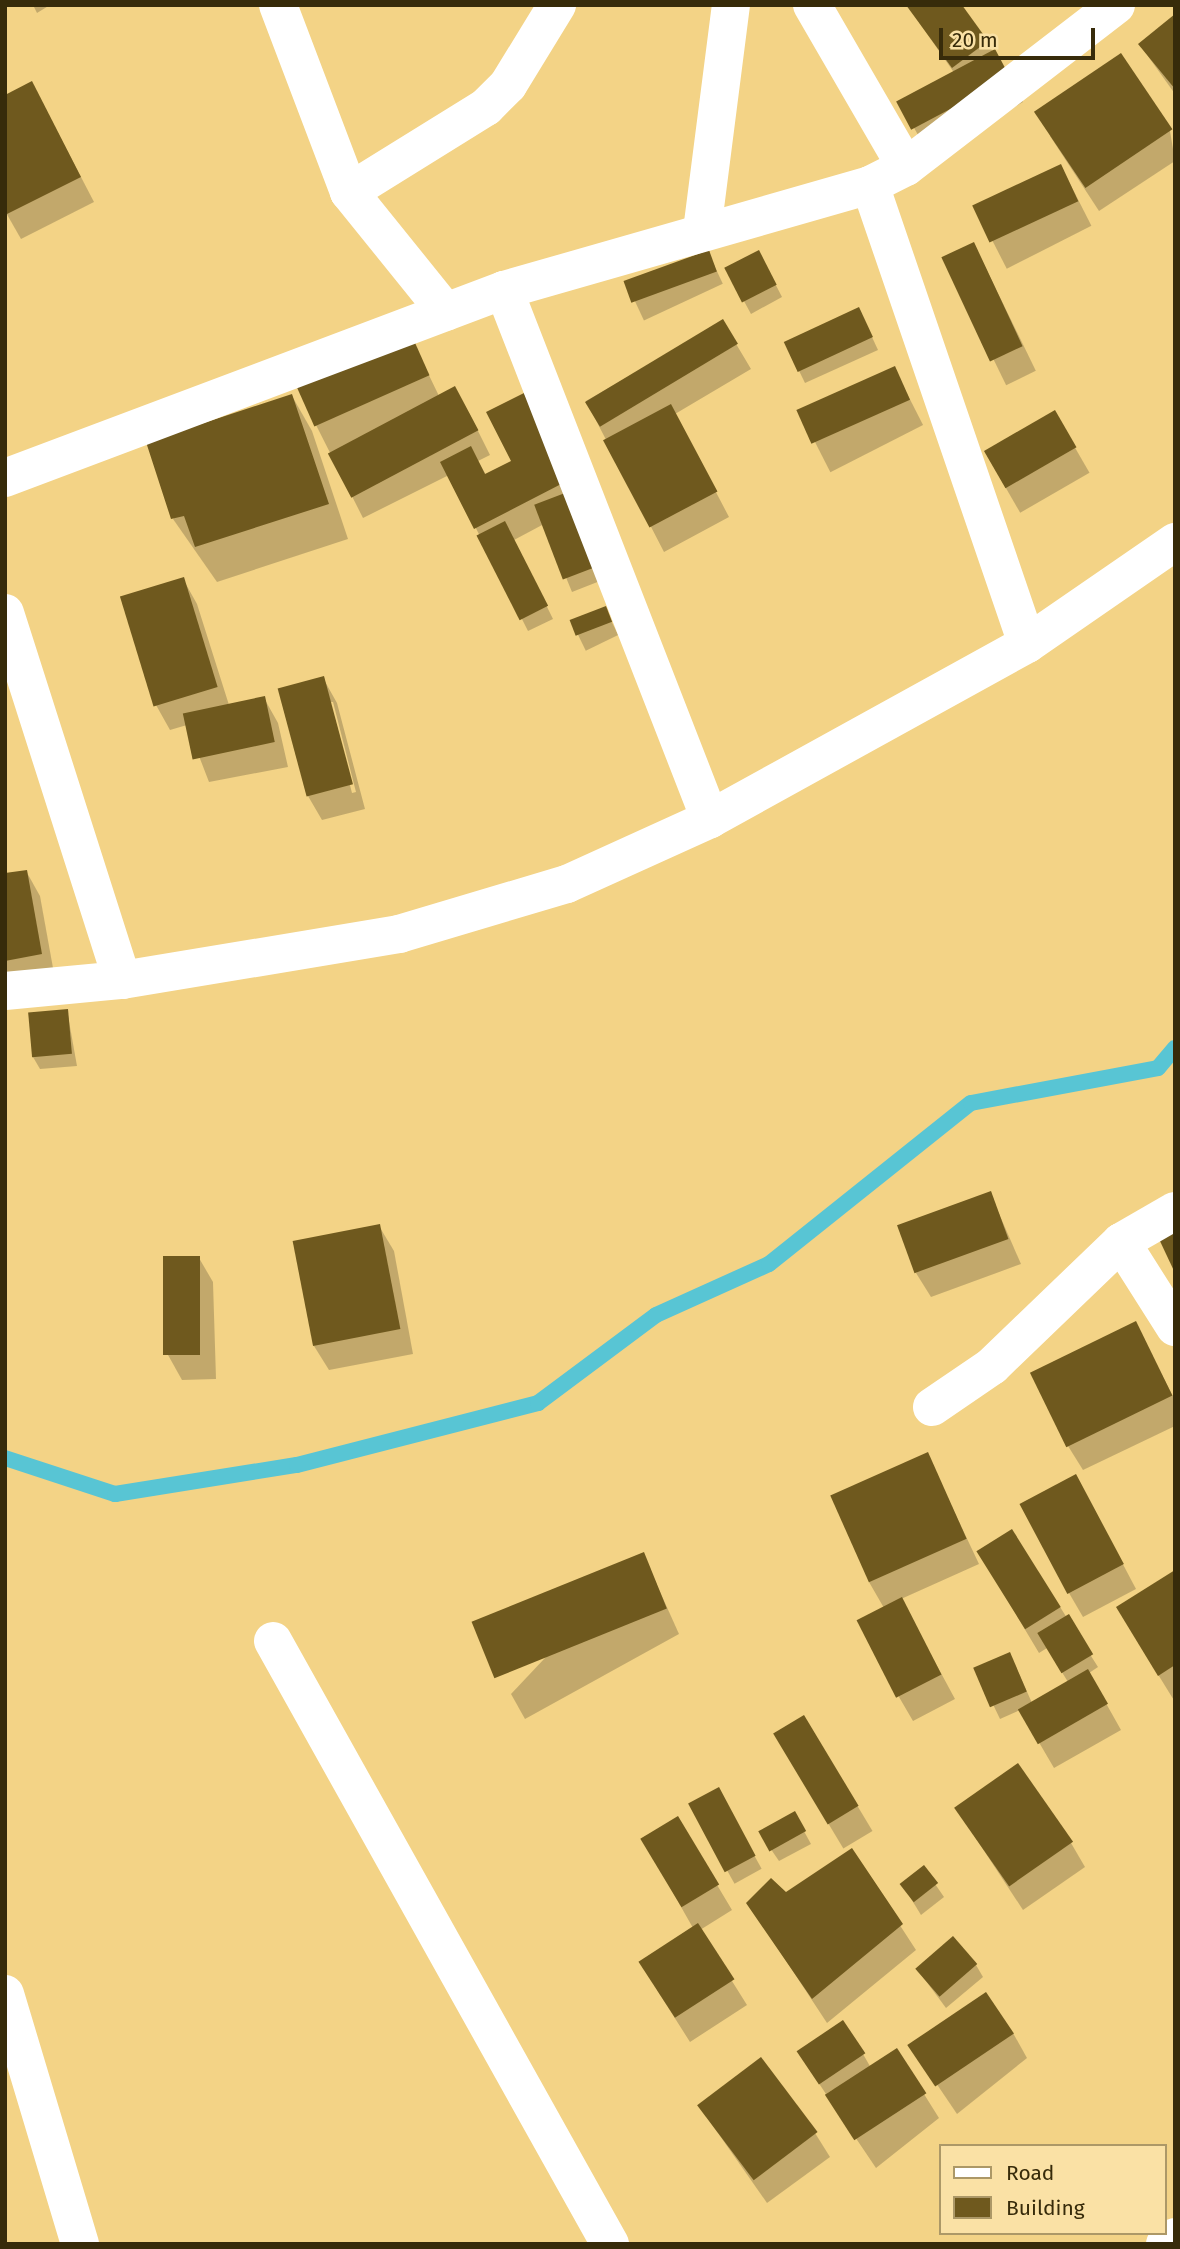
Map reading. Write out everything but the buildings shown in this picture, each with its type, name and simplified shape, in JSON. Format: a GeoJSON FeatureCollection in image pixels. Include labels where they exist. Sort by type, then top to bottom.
{"type":"FeatureCollection","features":[{"type":"Feature","properties":{"kind":"street"},"geometry":{"type":"LineString","coordinates":[[278,5],[349,192],[446,312]]}},
{"type":"Feature","properties":{"kind":"street"},"geometry":{"type":"LineString","coordinates":[[349,192],[486,107],[509,85],[557,5]]}},
{"type":"Feature","properties":{"kind":"street"},"geometry":{"type":"LineString","coordinates":[[702,232],[731,5]]}},
{"type":"Feature","properties":{"kind":"street"},"geometry":{"type":"LineString","coordinates":[[812,5],[906,167]]}},
{"type":"Feature","properties":{"kind":"street"},"geometry":{"type":"LineString","coordinates":[[5,478],[503,290],[870,185],[906,167],[1116,5]]}},
{"type":"Feature","properties":{"kind":"street"},"geometry":{"type":"LineString","coordinates":[[870,185],[1027,644]]}},
{"type":"Feature","properties":{"kind":"street"},"geometry":{"type":"LineString","coordinates":[[503,290],[710,818]]}},
{"type":"Feature","properties":{"kind":"street"},"geometry":{"type":"LineString","coordinates":[[5,991],[122,980],[399,934],[567,884],[710,818],[1027,644],[1175,542]]}},
{"type":"Feature","properties":{"kind":"street"},"geometry":{"type":"LineString","coordinates":[[5,613],[122,980]]}},
{"type":"Feature","properties":{"kind":"street"},"geometry":{"type":"LineString","coordinates":[[932,1407],[992,1366],[1121,1242],[1175,1211]]}},
{"type":"Feature","properties":{"kind":"street"},"geometry":{"type":"LineString","coordinates":[[1121,1242],[1175,1326]]}},
{"type":"Feature","properties":{"kind":"street"},"geometry":{"type":"LineString","coordinates":[[273,1640],[610,2244]]}},
{"type":"Feature","properties":{"kind":"street"},"geometry":{"type":"LineString","coordinates":[[5,1994],[80,2244]]}},
{"type":"Feature","properties":{"kind":"street"},"geometry":{"type":"LineString","coordinates":[[1165,2244],[1175,2237]]}},
{"type":"Feature","properties":{"kind":"waterway"},"geometry":{"type":"LineString","coordinates":[[5,1458],[115,1494],[297,1465],[538,1403],[656,1315],[769,1264],[971,1103],[1158,1068],[1175,1048]]}}]}
